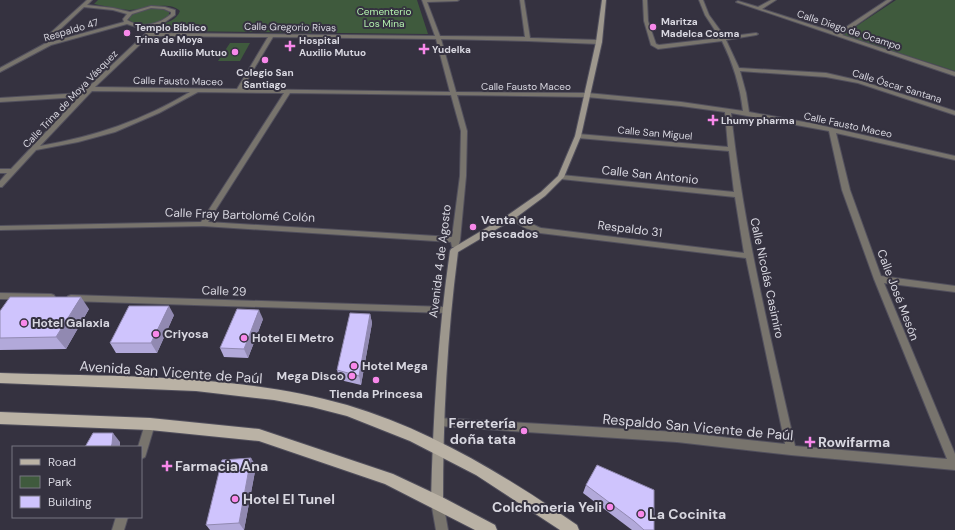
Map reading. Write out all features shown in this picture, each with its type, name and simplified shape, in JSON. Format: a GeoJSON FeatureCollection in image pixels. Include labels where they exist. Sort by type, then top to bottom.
{"type":"FeatureCollection","features":[{"type":"Feature","properties":{"kind":"main road"},"geometry":{"type":"LineString","coordinates":[[454,252],[511,217],[543,194],[561,177],[578,136],[599,42],[604,0]]}},
{"type":"Feature","properties":{"kind":"main road","name":"Avenida 4 de Agosto"},"geometry":{"type":"LineString","coordinates":[[437,502],[437,447],[446,310],[454,252]]}},
{"type":"Feature","properties":{"kind":"main road","name":"Avenida San Vicente de Paúl"},"geometry":{"type":"LineString","coordinates":[[0,378],[160,384],[253,393],[312,402],[369,418],[437,447],[532,502],[572,530]]}},
{"type":"Feature","properties":{"kind":"main road"},"geometry":{"type":"LineString","coordinates":[[0,418],[150,424],[259,436],[331,458],[388,479],[437,502],[490,530]]}},
{"type":"Feature","properties":{"kind":"street"},"geometry":{"type":"LineString","coordinates":[[49,44],[48,38],[90,0]]}},
{"type":"Feature","properties":{"kind":"street"},"geometry":{"type":"LineString","coordinates":[[425,1],[457,0]]}},
{"type":"Feature","properties":{"kind":"street"},"geometry":{"type":"LineString","coordinates":[[522,0],[528,39]]}},
{"type":"Feature","properties":{"kind":"street"},"geometry":{"type":"LineString","coordinates":[[645,0],[646,21],[654,45],[663,47],[756,34]]}},
{"type":"Feature","properties":{"kind":"street"},"geometry":{"type":"LineString","coordinates":[[701,0],[723,39],[737,70],[744,94],[746,113]]}},
{"type":"Feature","properties":{"kind":"street"},"geometry":{"type":"LineString","coordinates":[[758,9],[774,0]]}},
{"type":"Feature","properties":{"kind":"street"},"geometry":{"type":"LineString","coordinates":[[838,35],[890,0]]}},
{"type":"Feature","properties":{"kind":"street","name":"Avenida 4 de Agosto"},"geometry":{"type":"LineString","coordinates":[[425,1],[438,38],[464,131],[463,176],[454,252]]}},
{"type":"Feature","properties":{"kind":"street","name":"Calle Diego de Ocampo"},"geometry":{"type":"LineString","coordinates":[[738,2],[955,74]]}},
{"type":"Feature","properties":{"kind":"street"},"geometry":{"type":"LineString","coordinates":[[84,6],[113,9],[130,13],[151,7],[165,8],[173,11],[170,17],[165,20],[151,25],[142,26],[127,23],[125,19],[130,13]]}},
{"type":"Feature","properties":{"kind":"street","name":"Respaldo 47"},"geometry":{"type":"LineString","coordinates":[[0,70],[49,44],[127,23]]}},
{"type":"Feature","properties":{"kind":"street","name":"Calle Trina de Moya Vásquez"},"geometry":{"type":"LineString","coordinates":[[0,185],[84,95],[148,34],[151,25]]}},
{"type":"Feature","properties":{"kind":"street","name":"Calle Gregorio Rivas"},"geometry":{"type":"LineString","coordinates":[[148,34],[528,39],[599,42]]}},
{"type":"Feature","properties":{"kind":"street"},"geometry":{"type":"LineString","coordinates":[[239,90],[271,36]]}},
{"type":"Feature","properties":{"kind":"street","name":"Calle Óscar Santana"},"geometry":{"type":"LineString","coordinates":[[737,70],[826,75],[859,82],[955,113]]}},
{"type":"Feature","properties":{"kind":"street","name":"Calle Fausto Maceo"},"geometry":{"type":"LineString","coordinates":[[91,89],[239,90],[454,95],[587,95],[681,104],[746,113],[832,130],[955,158]]}},
{"type":"Feature","properties":{"kind":"street"},"geometry":{"type":"LineString","coordinates":[[33,149],[85,139],[108,132],[171,105],[197,90]]}},
{"type":"Feature","properties":{"kind":"street"},"geometry":{"type":"LineString","coordinates":[[203,224],[288,91]]}},
{"type":"Feature","properties":{"kind":"street"},"geometry":{"type":"LineString","coordinates":[[0,100],[84,95]]}},
{"type":"Feature","properties":{"kind":"street","name":"Calle Nicolás Casimiro"},"geometry":{"type":"LineString","coordinates":[[728,110],[731,149],[749,256],[791,450]]}},
{"type":"Feature","properties":{"kind":"street","name":"Calle José Mesón"},"geometry":{"type":"LineString","coordinates":[[832,130],[846,190],[878,278],[954,465]]}},
{"type":"Feature","properties":{"kind":"street","name":"Calle San Miguel"},"geometry":{"type":"LineString","coordinates":[[578,136],[731,149]]}},
{"type":"Feature","properties":{"kind":"street"},"geometry":{"type":"LineString","coordinates":[[0,171],[12,171]]}},
{"type":"Feature","properties":{"kind":"street","name":"Calle San Antonio"},"geometry":{"type":"LineString","coordinates":[[561,177],[738,195]]}},
{"type":"Feature","properties":{"kind":"street","name":"Respaldo 31"},"geometry":{"type":"LineString","coordinates":[[511,217],[528,226],[540,230],[749,256]]}},
{"type":"Feature","properties":{"kind":"street","name":"Calle Fray Bartolomé Colón"},"geometry":{"type":"LineString","coordinates":[[0,228],[203,224],[456,240]]}},
{"type":"Feature","properties":{"kind":"street"},"geometry":{"type":"LineString","coordinates":[[878,278],[955,289]]}},
{"type":"Feature","properties":{"kind":"street","name":"Calle 29"},"geometry":{"type":"LineString","coordinates":[[0,296],[446,310]]}},
{"type":"Feature","properties":{"kind":"street","name":"Respaldo San Vicente de Paúl"},"geometry":{"type":"LineString","coordinates":[[439,422],[677,438],[954,465]]}},
{"type":"Feature","properties":{"kind":"street"},"geometry":{"type":"LineString","coordinates":[[142,451],[150,424]]}},
{"type":"Feature","properties":{"kind":"street","name":"Avenida 4 de Agosto"},"geometry":{"type":"LineString","coordinates":[[437,502],[442,530]]}},
{"type":"Feature","properties":{"kind":"street"},"geometry":{"type":"LineString","coordinates":[[118,530],[122,518]]}},
{"type":"Feature","properties":{"kind":"green space","name":"Cementerio Los Mina"},"geometry":{"type":"Polygon","coordinates":[[[98,0],[417,0],[428,34],[175,31],[159,26],[177,17],[180,11],[175,8],[169,6],[156,6],[129,10],[94,4],[98,0]]]}},
{"type":"Feature","properties":{"kind":"green space"},"geometry":{"type":"Polygon","coordinates":[[[896,0],[955,0],[955,71],[843,35],[896,0]]]}},
{"type":"Feature","properties":{"kind":"green space"},"geometry":{"type":"Polygon","coordinates":[[[161,8],[169,12],[169,15],[161,21],[150,24],[138,24],[129,20],[130,15],[138,11],[161,8]]]}},
{"type":"Feature","properties":{"kind":"green space","name":"Auxilio Mutuo"},"geometry":{"type":"Polygon","coordinates":[[[230,43],[250,43],[240,61],[218,61],[230,43]]]}},
{"type":"Feature","properties":{"kind":"building"},"geometry":{"type":"Polygon","coordinates":[[[10,297],[81,297],[56,337],[0,338],[0,311],[10,297]]]}},
{"type":"Feature","properties":{"kind":"building"},"geometry":{"type":"Polygon","coordinates":[[[129,306],[169,306],[151,343],[110,343],[129,306]]]}},
{"type":"Feature","properties":{"kind":"building"},"geometry":{"type":"Polygon","coordinates":[[[237,309],[259,310],[244,349],[220,348],[237,309]]]}},
{"type":"Feature","properties":{"kind":"building","name":"Hotel Mega"},"geometry":{"type":"Polygon","coordinates":[[[350,313],[370,314],[359,376],[337,370],[350,313]]]}},
{"type":"Feature","properties":{"kind":"building"},"geometry":{"type":"Polygon","coordinates":[[[93,433],[113,433],[111,446],[86,446],[93,433]]]}},
{"type":"Feature","properties":{"kind":"building","name":"Hotel El Tunel"},"geometry":{"type":"Polygon","coordinates":[[[251,458],[239,523],[206,525],[222,460],[251,458]]]}},
{"type":"Feature","properties":{"kind":"building"},"geometry":{"type":"Polygon","coordinates":[[[597,465],[654,490],[654,530],[644,530],[586,485],[597,465]]]}},
{"type":"Feature","properties":{"kind":"place","name":"Maritza Madelca Cosma"},"geometry":{"type":"Point","coordinates":[653,27]}},
{"type":"Feature","properties":{"kind":"place","name":"Templo Bíblico Trina de Moya"},"geometry":{"type":"Point","coordinates":[127,33]}},
{"type":"Feature","properties":{"kind":"place","name":"Hospital Auxilio Mutuo"},"geometry":{"type":"Point","coordinates":[290,46]}},
{"type":"Feature","properties":{"kind":"place","name":"Yudelka"},"geometry":{"type":"Point","coordinates":[424,49]}},
{"type":"Feature","properties":{"kind":"place","name":"Auxilio Mutuo"},"geometry":{"type":"Point","coordinates":[235,52]}},
{"type":"Feature","properties":{"kind":"place","name":"Colegio San Santiago"},"geometry":{"type":"Point","coordinates":[265,60]}},
{"type":"Feature","properties":{"kind":"place","name":"Lhumy pharma"},"geometry":{"type":"Point","coordinates":[713,120]}},
{"type":"Feature","properties":{"kind":"place","name":"Venta de pescados"},"geometry":{"type":"Point","coordinates":[473,227]}},
{"type":"Feature","properties":{"kind":"place","name":"Hotel Galaxia"},"geometry":{"type":"Point","coordinates":[24,323]}},
{"type":"Feature","properties":{"kind":"place","name":"Criyosa"},"geometry":{"type":"Point","coordinates":[156,334]}},
{"type":"Feature","properties":{"kind":"place","name":"Hotel El Metro"},"geometry":{"type":"Point","coordinates":[244,338]}},
{"type":"Feature","properties":{"kind":"place","name":"Hotel Mega"},"geometry":{"type":"Point","coordinates":[354,366]}},
{"type":"Feature","properties":{"kind":"place","name":"Mega Disco"},"geometry":{"type":"Point","coordinates":[352,376]}},
{"type":"Feature","properties":{"kind":"place","name":"Tienda Princesa"},"geometry":{"type":"Point","coordinates":[376,380]}},
{"type":"Feature","properties":{"kind":"place","name":"Ferretería doña tata"},"geometry":{"type":"Point","coordinates":[524,431]}},
{"type":"Feature","properties":{"kind":"place","name":"Rowifarma"},"geometry":{"type":"Point","coordinates":[810,442]}},
{"type":"Feature","properties":{"kind":"place","name":"Farmacia Ana"},"geometry":{"type":"Point","coordinates":[167,466]}},
{"type":"Feature","properties":{"kind":"place","name":"Hotel El Tunel"},"geometry":{"type":"Point","coordinates":[235,499]}},
{"type":"Feature","properties":{"kind":"place","name":"Colchoneria Yeli"},"geometry":{"type":"Point","coordinates":[610,507]}},
{"type":"Feature","properties":{"kind":"place","name":"La Cocinita"},"geometry":{"type":"Point","coordinates":[641,514]}}]}
